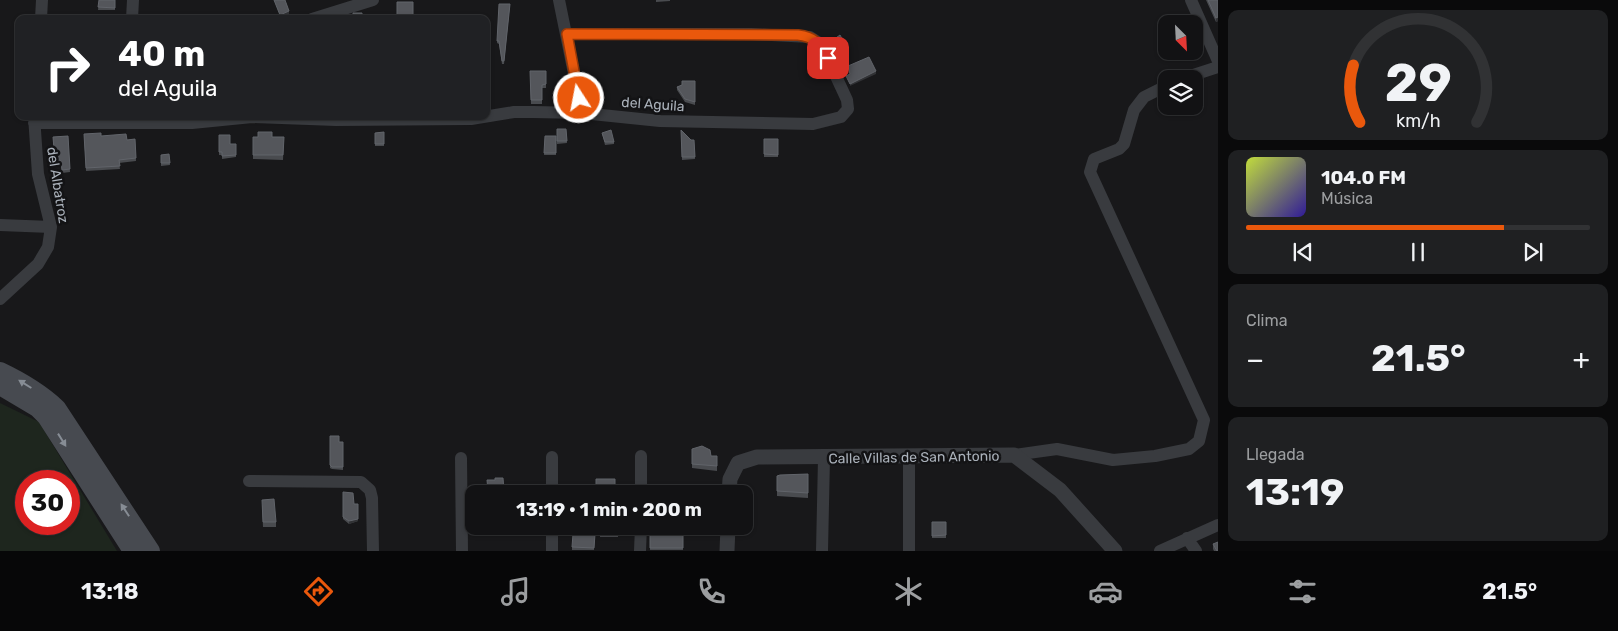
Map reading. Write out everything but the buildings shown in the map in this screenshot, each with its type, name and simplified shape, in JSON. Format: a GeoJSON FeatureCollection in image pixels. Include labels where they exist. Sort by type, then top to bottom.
{"type":"FeatureCollection","features":[{"type":"Feature","properties":{"kind":"main road"},"geometry":{"type":"LineString","coordinates":[[0,371],[27,385],[57,408],[151,551]]}},
{"type":"Feature","properties":{"kind":"main road"},"geometry":{"type":"LineString","coordinates":[[0,386],[36,408],[46,417],[132,551]]}},
{"type":"Feature","properties":{"kind":"street"},"geometry":{"type":"LineString","coordinates":[[41,15],[42,0]]}},
{"type":"Feature","properties":{"kind":"street"},"geometry":{"type":"LineString","coordinates":[[132,15],[133,0]]}},
{"type":"Feature","properties":{"kind":"street"},"geometry":{"type":"LineString","coordinates":[[325,15],[373,0]]}},
{"type":"Feature","properties":{"kind":"street"},"geometry":{"type":"LineString","coordinates":[[559,0],[582,113]]}},
{"type":"Feature","properties":{"kind":"street"},"geometry":{"type":"LineString","coordinates":[[1191,0],[1218,61]]}},
{"type":"Feature","properties":{"kind":"street","name":"del Aguila"},"geometry":{"type":"LineString","coordinates":[[490,116],[514,112],[582,113],[660,121],[813,124],[841,117],[848,109],[847,100],[821,44],[810,37],[752,34],[567,34]]}},
{"type":"Feature","properties":{"kind":"street"},"geometry":{"type":"LineString","coordinates":[[1203,72],[1218,67]]}},
{"type":"Feature","properties":{"kind":"street"},"geometry":{"type":"LineString","coordinates":[[1014,455],[1056,449],[1112,460],[1155,456],[1189,449],[1199,442],[1204,420],[1090,172],[1094,159],[1119,149],[1124,144],[1134,110],[1144,97],[1158,90]]}},
{"type":"Feature","properties":{"kind":"street","name":"del Albatroz"},"geometry":{"type":"LineString","coordinates":[[0,299],[38,264],[48,247],[50,227],[38,174],[34,120]]}},
{"type":"Feature","properties":{"kind":"street","name":"del Aguila"},"geometry":{"type":"LineString","coordinates":[[130,120],[192,123],[222,120]]}},
{"type":"Feature","properties":{"kind":"street"},"geometry":{"type":"LineString","coordinates":[[0,225],[50,227]]}},
{"type":"Feature","properties":{"kind":"street","name":"Calle Villas de San Antonio"},"geometry":{"type":"LineString","coordinates":[[730,485],[730,479],[738,463],[757,457],[909,458],[1014,455],[1060,490],[1115,551]]}},
{"type":"Feature","properties":{"kind":"street"},"geometry":{"type":"LineString","coordinates":[[641,456],[641,485]]}},
{"type":"Feature","properties":{"kind":"street"},"geometry":{"type":"LineString","coordinates":[[552,457],[552,485]]}},
{"type":"Feature","properties":{"kind":"street"},"geometry":{"type":"LineString","coordinates":[[461,458],[462,551]]}},
{"type":"Feature","properties":{"kind":"street"},"geometry":{"type":"LineString","coordinates":[[822,551],[824,458]]}},
{"type":"Feature","properties":{"kind":"street"},"geometry":{"type":"LineString","coordinates":[[909,458],[909,551]]}},
{"type":"Feature","properties":{"kind":"street"},"geometry":{"type":"LineString","coordinates":[[248,481],[361,482],[370,490],[372,498],[373,551]]}},
{"type":"Feature","properties":{"kind":"street"},"geometry":{"type":"LineString","coordinates":[[1160,551],[1218,525]]}},
{"type":"Feature","properties":{"kind":"street"},"geometry":{"type":"LineString","coordinates":[[552,535],[552,551]]}},
{"type":"Feature","properties":{"kind":"street"},"geometry":{"type":"LineString","coordinates":[[640,551],[641,535]]}},
{"type":"Feature","properties":{"kind":"street"},"geometry":{"type":"LineString","coordinates":[[727,551],[728,535]]}},
{"type":"Feature","properties":{"kind":"street"},"geometry":{"type":"LineString","coordinates":[[1187,538],[1196,551]]}},
{"type":"Feature","properties":{"kind":"shaded area"},"geometry":{"type":"Polygon","coordinates":[[[0,403],[39,422],[68,470],[15,470],[15,535],[80,535],[80,490],[117,551],[0,551],[0,403]]]}},
{"type":"Feature","properties":{"kind":"route"},"geometry":{"type":"LineString","coordinates":[[579,98],[567,34],[798,35],[810,37],[821,44],[828,58]]}}]}
